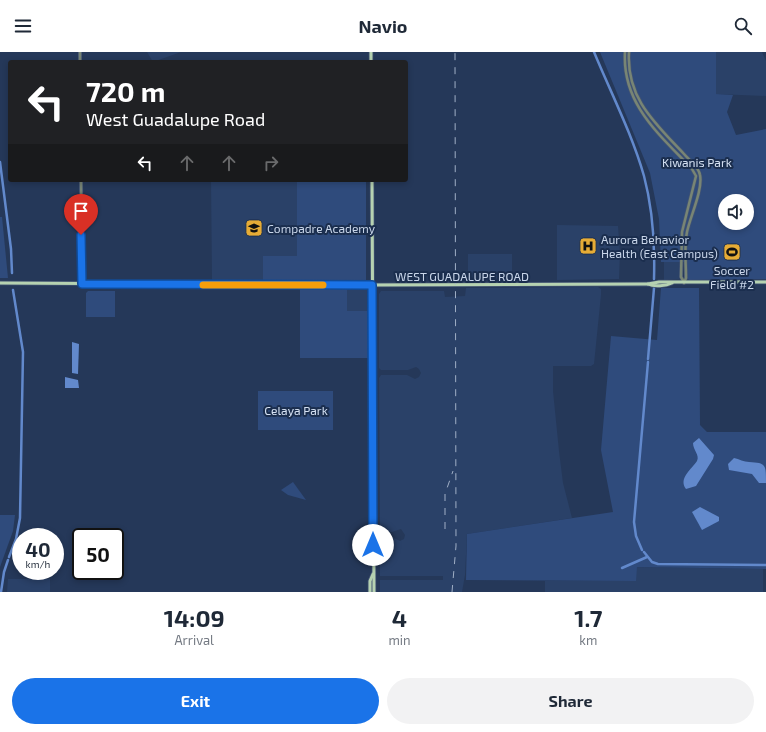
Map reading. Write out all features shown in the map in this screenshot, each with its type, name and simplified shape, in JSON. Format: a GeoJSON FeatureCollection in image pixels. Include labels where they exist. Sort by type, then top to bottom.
{"type":"FeatureCollection","features":[{"type":"Feature","properties":{"kind":"main road"},"geometry":{"type":"LineString","coordinates":[[372,182],[374,592]]}},
{"type":"Feature","properties":{"kind":"main road","name":"WEST GUADALUPE ROAD"},"geometry":{"type":"LineString","coordinates":[[0,283],[668,285],[672,283],[766,282]]}},
{"type":"Feature","properties":{"kind":"main road"},"geometry":{"type":"LineString","coordinates":[[370,592],[370,581],[374,572]]}},
{"type":"Feature","properties":{"kind":"street"},"geometry":{"type":"LineString","coordinates":[[625,52],[626,75],[632,96],[642,115],[696,174],[696,182],[681,240],[681,277],[684,283]]}},
{"type":"Feature","properties":{"kind":"street"},"geometry":{"type":"LineString","coordinates":[[629,52],[630,74],[637,96],[646,113],[699,172],[700,182],[686,240],[686,278],[684,283]]}},
{"type":"Feature","properties":{"kind":"street"},"geometry":{"type":"LineString","coordinates":[[662,138],[666,134]]}},
{"type":"Feature","properties":{"kind":"street"},"geometry":{"type":"LineString","coordinates":[[81,182],[82,284]]}},
{"type":"Feature","properties":{"kind":"street"},"geometry":{"type":"LineString","coordinates":[[692,194],[697,196]]}},
{"type":"Feature","properties":{"kind":"street"},"geometry":{"type":"LineString","coordinates":[[681,240],[686,240]]}},
{"type":"Feature","properties":{"kind":"street"},"geometry":{"type":"LineString","coordinates":[[681,265],[686,265]]}},
{"type":"Feature","properties":{"kind":"shaded area"},"geometry":{"type":"Polygon","coordinates":[[[147,52],[181,52],[159,60],[152,60],[147,52]]]}},
{"type":"Feature","properties":{"kind":"shaded area"},"geometry":{"type":"Polygon","coordinates":[[[716,52],[762,52],[766,61],[766,96],[716,94],[716,52]]]}},
{"type":"Feature","properties":{"kind":"shaded area","name":"Compadre Academy"},"geometry":{"type":"Polygon","coordinates":[[[211,182],[297,182],[297,256],[263,256],[263,281],[213,281],[211,182]]]}},
{"type":"Feature","properties":{"kind":"shaded area","name":"Aurora Behavior Health (East Campus)"},"geometry":{"type":"Polygon","coordinates":[[[557,225],[618,226],[620,253],[619,279],[557,280],[557,225]]]}},
{"type":"Feature","properties":{"kind":"shaded area"},"geometry":{"type":"Polygon","coordinates":[[[468,254],[512,254],[512,279],[468,277],[468,254]]]}},
{"type":"Feature","properties":{"kind":"shaded area"},"geometry":{"type":"Polygon","coordinates":[[[664,262],[679,262],[679,279],[664,280],[664,262]]]}},
{"type":"Feature","properties":{"kind":"shaded area"},"geometry":{"type":"Polygon","coordinates":[[[598,287],[601,289],[601,295],[594,364],[591,366],[553,366],[553,391],[563,483],[572,518],[467,534],[465,575],[462,592],[380,592],[380,580],[443,580],[443,576],[380,576],[380,540],[382,537],[392,537],[400,541],[404,539],[405,535],[401,529],[392,532],[382,532],[380,530],[379,378],[381,375],[407,375],[415,379],[419,377],[421,373],[416,367],[408,370],[381,370],[379,368],[379,294],[381,291],[444,291],[445,297],[465,296],[466,288],[598,287]]]}},
{"type":"Feature","properties":{"kind":"shaded area"},"geometry":{"type":"Polygon","coordinates":[[[347,289],[367,290],[369,311],[347,311],[347,289]]]}},
{"type":"Feature","properties":{"kind":"shaded area"},"geometry":{"type":"Polygon","coordinates":[[[72,342],[79,344],[78,374],[72,373],[72,342]]]}},
{"type":"Feature","properties":{"kind":"shaded area"},"geometry":{"type":"Polygon","coordinates":[[[65,377],[78,380],[79,388],[65,388],[65,377]]]}},
{"type":"Feature","properties":{"kind":"shaded area"},"geometry":{"type":"Polygon","coordinates":[[[699,438],[714,455],[713,459],[696,486],[686,489],[684,485],[685,477],[698,459],[693,443],[699,438]]]}},
{"type":"Feature","properties":{"kind":"shaded area"},"geometry":{"type":"Polygon","coordinates":[[[734,458],[745,462],[762,464],[766,472],[766,483],[759,483],[752,474],[729,470],[728,464],[734,458]]]}},
{"type":"Feature","properties":{"kind":"shaded area"},"geometry":{"type":"Polygon","coordinates":[[[700,507],[719,517],[719,521],[702,530],[692,512],[700,507]]]}},
{"type":"Feature","properties":{"kind":"shaded area"},"geometry":{"type":"Polygon","coordinates":[[[636,567],[763,569],[763,592],[545,592],[545,581],[636,581],[636,567]]]}},
{"type":"Feature","properties":{"kind":"shaded area"},"geometry":{"type":"Polygon","coordinates":[[[8,579],[50,580],[50,592],[7,592],[8,579]]]}},
{"type":"Feature","properties":{"kind":"green space","name":"Kiwanis Park"},"geometry":{"type":"Polygon","coordinates":[[[600,52],[716,52],[716,94],[733,95],[727,112],[736,135],[766,129],[766,279],[689,280],[687,278],[687,262],[661,262],[659,219],[650,173],[600,52]]]}},
{"type":"Feature","properties":{"kind":"green space"},"geometry":{"type":"Polygon","coordinates":[[[297,182],[366,182],[366,280],[263,281],[263,256],[297,256],[297,182]]]}},
{"type":"Feature","properties":{"kind":"green space"},"geometry":{"type":"Polygon","coordinates":[[[0,217],[2,217],[8,278],[0,278],[0,217]]]}},
{"type":"Feature","properties":{"kind":"green space"},"geometry":{"type":"Polygon","coordinates":[[[661,288],[699,288],[700,425],[707,432],[766,432],[766,569],[637,567],[636,581],[466,580],[467,534],[613,512],[601,450],[611,336],[657,340],[661,288]]]}},
{"type":"Feature","properties":{"kind":"green space"},"geometry":{"type":"Polygon","coordinates":[[[300,289],[347,289],[347,311],[369,311],[368,358],[300,358],[300,289]]]}},
{"type":"Feature","properties":{"kind":"green space"},"geometry":{"type":"Polygon","coordinates":[[[88,291],[115,291],[115,317],[86,317],[86,293],[88,291]]]}},
{"type":"Feature","properties":{"kind":"green space","name":"Celaya Park"},"geometry":{"type":"Polygon","coordinates":[[[258,391],[333,391],[333,430],[258,430],[258,391]]]}},
{"type":"Feature","properties":{"kind":"green space"},"geometry":{"type":"Polygon","coordinates":[[[293,482],[306,500],[288,495],[281,490],[293,482]]]}},
{"type":"Feature","properties":{"kind":"green space"},"geometry":{"type":"Polygon","coordinates":[[[0,515],[15,515],[12,534],[0,567],[0,515]]]}},
{"type":"Feature","properties":{"kind":"waterway"},"geometry":{"type":"LineString","coordinates":[[594,52],[627,129],[644,176],[650,202],[653,227],[654,279]]}},
{"type":"Feature","properties":{"kind":"waterway"},"geometry":{"type":"LineString","coordinates":[[0,162],[11,249],[12,273]]}},
{"type":"Feature","properties":{"kind":"waterway"},"geometry":{"type":"LineString","coordinates":[[648,359],[654,288]]}},
{"type":"Feature","properties":{"kind":"waterway"},"geometry":{"type":"LineString","coordinates":[[9,557],[16,539],[20,518],[23,352],[13,290]]}},
{"type":"Feature","properties":{"kind":"waterway"},"geometry":{"type":"LineString","coordinates":[[642,550],[636,536],[634,522],[648,362]]}},
{"type":"Feature","properties":{"kind":"waterway"},"geometry":{"type":"LineString","coordinates":[[644,552],[652,562],[658,564],[766,565]]}},
{"type":"Feature","properties":{"kind":"waterway"},"geometry":{"type":"LineString","coordinates":[[622,568],[647,557]]}},
{"type":"Feature","properties":{"kind":"waterway"},"geometry":{"type":"LineString","coordinates":[[1,592],[4,572],[8,560]]}},
{"type":"Feature","properties":{"kind":"railway"},"geometry":{"type":"LineString","coordinates":[[452,592],[456,546],[455,52]]}},
{"type":"Feature","properties":{"kind":"railway"},"geometry":{"type":"LineString","coordinates":[[445,529],[445,494],[453,471]]}},
{"type":"Feature","properties":{"kind":"slow traffic"},"geometry":{"type":"LineString","coordinates":[[203,285],[323,285]]}},
{"type":"Feature","properties":{"kind":"place","name":"Compadre Academy"},"geometry":{"type":"Point","coordinates":[254,228]}},
{"type":"Feature","properties":{"kind":"place","name":"Aurora Behavior Health (East Campus)"},"geometry":{"type":"Point","coordinates":[588,246]}},
{"type":"Feature","properties":{"kind":"place","name":"Soccer Field #2"},"geometry":{"type":"Point","coordinates":[732,252]}},
{"type":"Feature","properties":{"kind":"route"},"geometry":{"type":"LineString","coordinates":[[81,235],[82,284],[372,285],[373,545]]}}]}
